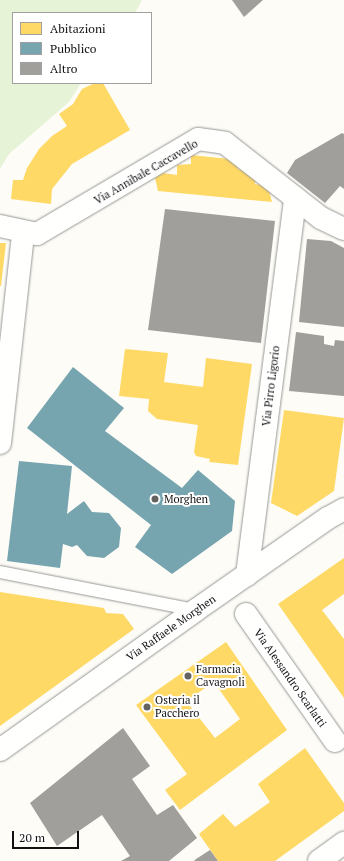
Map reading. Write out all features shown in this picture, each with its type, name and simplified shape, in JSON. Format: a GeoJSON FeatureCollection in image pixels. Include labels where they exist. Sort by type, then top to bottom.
{"type":"FeatureCollection","features":[{"type":"Feature","properties":{"kind":"street","name":"Via Annibale Caccavello"},"geometry":{"type":"LineString","coordinates":[[0,226],[38,234],[198,139],[225,143],[321,218],[344,229]]}},
{"type":"Feature","properties":{"kind":"street","name":"Via Pirro Ligorio"},"geometry":{"type":"LineString","coordinates":[[247,575],[295,198]]}},
{"type":"Feature","properties":{"kind":"street"},"geometry":{"type":"LineString","coordinates":[[0,443],[23,232]]}},
{"type":"Feature","properties":{"kind":"street","name":"Via Raffaele Morghen"},"geometry":{"type":"LineString","coordinates":[[0,750],[196,610],[344,509]]}},
{"type":"Feature","properties":{"kind":"street","name":"Via Alessandro Scarlatti"},"geometry":{"type":"LineString","coordinates":[[246,614],[335,741]]}},
{"type":"Feature","properties":{"kind":"street"},"geometry":{"type":"LineString","coordinates":[[319,861],[344,843]]}},
{"type":"Feature","properties":{"kind":"lane"},"geometry":{"type":"LineString","coordinates":[[0,572],[196,610]]}},
{"type":"Feature","properties":{"kind":"green space"},"geometry":{"type":"Polygon","coordinates":[[[0,0],[142,0],[136,12],[12,12],[12,84],[80,84],[69,102],[9,154],[0,169],[0,0]]]}},
{"type":"Feature","properties":{"kind":"building: Abitazioni"},"geometry":{"type":"Polygon","coordinates":[[[93,84],[104,84],[130,130],[72,164],[52,189],[51,204],[11,199],[13,180],[23,180],[27,168],[39,149],[52,136],[67,126],[59,114],[73,104],[82,89],[93,84]]]}},
{"type":"Feature","properties":{"kind":"building: Abitazioni"},"geometry":{"type":"Polygon","coordinates":[[[191,155],[239,160],[238,169],[256,173],[255,184],[268,186],[272,202],[158,191],[155,178],[163,173],[177,175],[177,165],[191,164],[191,155]]]}},
{"type":"Feature","properties":{"kind":"building: Abitazioni"},"geometry":{"type":"Polygon","coordinates":[[[0,243],[6,243],[1,286],[0,286],[0,243]]]}},
{"type":"Feature","properties":{"kind":"building: Abitazioni"},"geometry":{"type":"Polygon","coordinates":[[[125,349],[168,353],[164,382],[203,387],[206,358],[252,364],[238,465],[209,462],[210,459],[196,456],[194,452],[198,425],[157,419],[148,411],[149,399],[119,396],[125,349]]]}},
{"type":"Feature","properties":{"kind":"building: Abitazioni"},"geometry":{"type":"Polygon","coordinates":[[[284,410],[344,418],[334,491],[297,516],[271,503],[284,410]]]}},
{"type":"Feature","properties":{"kind":"building: Abitazioni"},"geometry":{"type":"Polygon","coordinates":[[[344,558],[344,594],[322,610],[344,639],[344,698],[278,604],[344,558]]]}},
{"type":"Feature","properties":{"kind":"building: Abitazioni"},"geometry":{"type":"Polygon","coordinates":[[[0,592],[104,608],[106,613],[123,614],[134,629],[0,726],[0,592]]]}},
{"type":"Feature","properties":{"kind":"building: Abitazioni"},"geometry":{"type":"Polygon","coordinates":[[[226,642],[287,730],[180,810],[165,790],[187,774],[136,705],[226,642]],[[214,682],[186,701],[215,738],[240,719],[214,682]]]}},
{"type":"Feature","properties":{"kind":"building: Abitazioni"},"geometry":{"type":"Polygon","coordinates":[[[305,748],[344,803],[344,811],[275,861],[218,861],[199,834],[223,814],[235,827],[270,802],[258,784],[305,748]]]}},
{"type":"Feature","properties":{"kind":"building: Pubblico"},"geometry":{"type":"Polygon","coordinates":[[[73,367],[124,408],[105,431],[182,488],[198,470],[235,501],[232,531],[172,574],[135,547],[151,525],[27,428],[73,367]]]}},
{"type":"Feature","properties":{"kind":"building: Pubblico"},"geometry":{"type":"Polygon","coordinates":[[[19,461],[72,466],[67,514],[84,501],[92,512],[109,513],[121,528],[119,547],[104,558],[87,556],[77,545],[72,547],[63,544],[60,568],[7,561],[19,461]]]}},
{"type":"Feature","properties":{"kind":"building: Altro"},"geometry":{"type":"Polygon","coordinates":[[[232,0],[263,0],[244,17],[232,0]]]}},
{"type":"Feature","properties":{"kind":"building: Altro"},"geometry":{"type":"Polygon","coordinates":[[[342,133],[344,134],[344,189],[340,186],[325,203],[287,173],[295,160],[342,133]]]}},
{"type":"Feature","properties":{"kind":"building: Altro"},"geometry":{"type":"Polygon","coordinates":[[[165,209],[275,221],[261,343],[148,330],[165,209]]]}},
{"type":"Feature","properties":{"kind":"building: Altro"},"geometry":{"type":"Polygon","coordinates":[[[307,239],[331,241],[344,248],[344,327],[299,322],[307,239]]]}},
{"type":"Feature","properties":{"kind":"building: Altro"},"geometry":{"type":"Polygon","coordinates":[[[296,332],[324,336],[324,344],[334,346],[335,340],[344,341],[344,396],[289,391],[296,332]]]}},
{"type":"Feature","properties":{"kind":"building: Altro"},"geometry":{"type":"Polygon","coordinates":[[[123,728],[150,766],[132,779],[157,815],[173,805],[197,838],[169,861],[121,861],[130,856],[102,815],[57,846],[30,803],[123,728]]]}},
{"type":"Feature","properties":{"kind":"building: Altro"},"geometry":{"type":"Polygon","coordinates":[[[210,850],[218,861],[194,861],[196,859],[210,850]]]}},
{"type":"Feature","properties":{"kind":"place","name":"Morghen"},"geometry":{"type":"Point","coordinates":[155,499]}},
{"type":"Feature","properties":{"kind":"place","name":"Farmacia Cavagnoli"},"geometry":{"type":"Point","coordinates":[188,676]}},
{"type":"Feature","properties":{"kind":"place","name":"Osteria il Pacchero"},"geometry":{"type":"Point","coordinates":[147,707]}}]}
